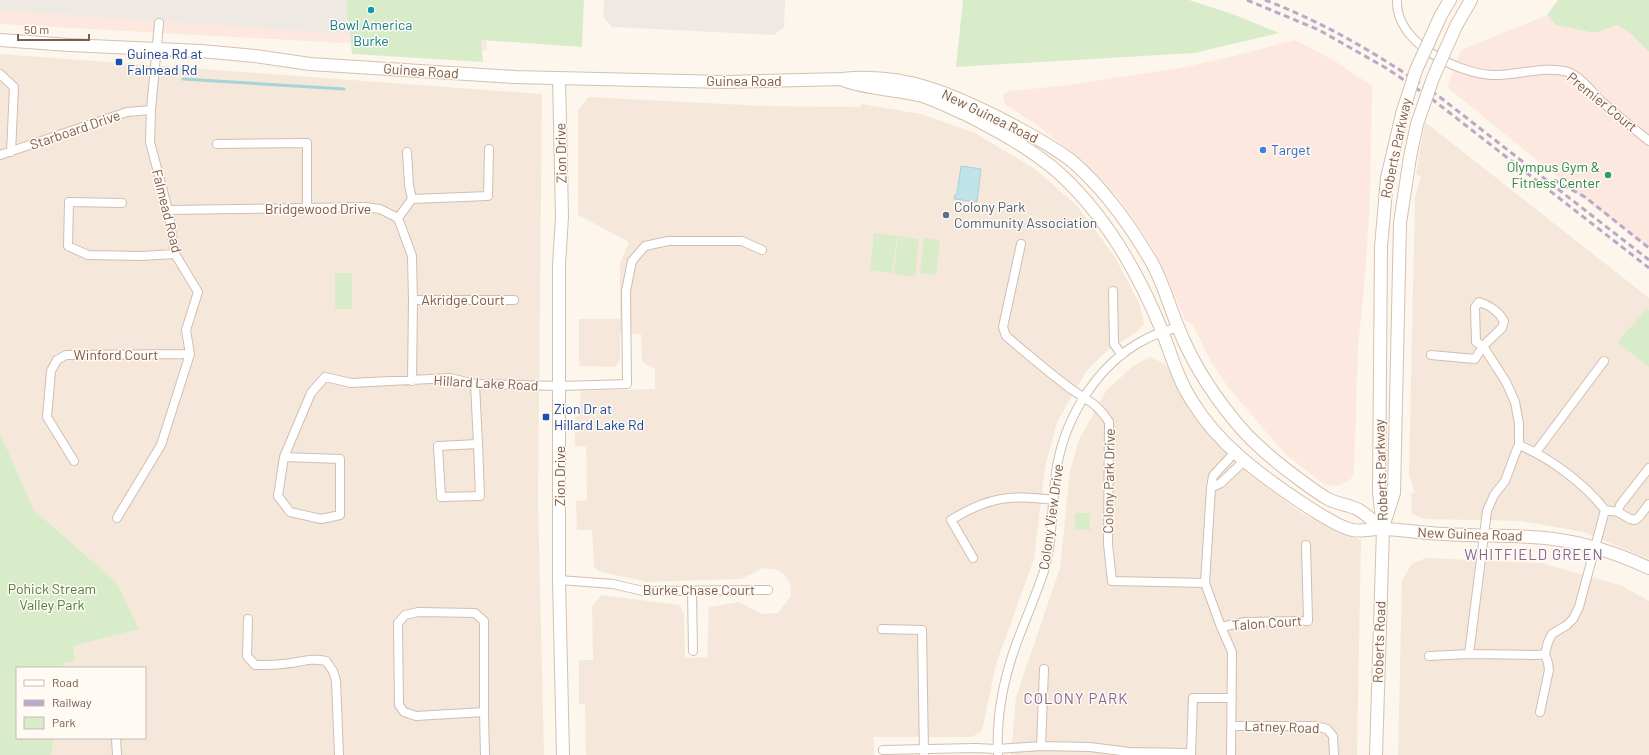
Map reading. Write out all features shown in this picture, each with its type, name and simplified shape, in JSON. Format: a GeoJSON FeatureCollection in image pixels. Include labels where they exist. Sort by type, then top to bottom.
{"type":"FeatureCollection","features":[{"type":"Feature","properties":{"kind":"main road","name":"Roberts Parkway"},"geometry":{"type":"LineString","coordinates":[[1383,529],[1378,492],[1381,247],[1387,178],[1402,114],[1416,70],[1450,0]]}},
{"type":"Feature","properties":{"kind":"main road","name":"Roberts Parkway"},"geometry":{"type":"LineString","coordinates":[[1383,529],[1394,493],[1400,223],[1410,157],[1417,124],[1433,78],[1456,26],[1471,0]]}},
{"type":"Feature","properties":{"kind":"main road","name":"Guinea Road"},"geometry":{"type":"LineString","coordinates":[[0,40],[155,50],[201,51],[317,64],[470,74],[726,82],[842,80]]}},
{"type":"Feature","properties":{"kind":"main road","name":"Zion Drive"},"geometry":{"type":"LineString","coordinates":[[560,78],[562,217],[559,265],[559,580],[563,755]]}},
{"type":"Feature","properties":{"kind":"main road","name":"New Guinea Road"},"geometry":{"type":"LineString","coordinates":[[842,80],[859,86],[905,87],[940,91],[980,108],[1032,135],[1054,148],[1073,162],[1105,194],[1135,235],[1152,264],[1189,350],[1212,391],[1234,420],[1256,444],[1282,467],[1328,499],[1359,510],[1383,529]]}},
{"type":"Feature","properties":{"kind":"main road","name":"New Guinea Road"},"geometry":{"type":"LineString","coordinates":[[905,87],[986,125],[1022,146],[1059,173],[1090,205],[1118,242],[1136,272],[1163,332],[1171,358],[1192,401],[1217,435],[1244,461],[1302,503],[1352,530],[1383,529],[1438,534],[1533,537],[1564,541],[1593,548],[1614,554],[1649,568]]}},
{"type":"Feature","properties":{"kind":"main road","name":"Roberts Road"},"geometry":{"type":"LineString","coordinates":[[1376,755],[1383,529]]}},
{"type":"Feature","properties":{"kind":"street","name":"Premier Court"},"geometry":{"type":"LineString","coordinates":[[1397,0],[1398,17],[1409,34],[1430,52],[1445,61],[1469,71],[1490,75],[1550,70],[1567,72],[1581,81],[1602,102],[1649,141]]}},
{"type":"Feature","properties":{"kind":"street","name":"Falmead Road"},"geometry":{"type":"LineString","coordinates":[[117,518],[161,445],[190,354],[186,330],[198,292],[175,254],[168,210],[150,142],[150,110],[155,50],[159,23]]}},
{"type":"Feature","properties":{"kind":"street"},"geometry":{"type":"LineString","coordinates":[[0,74],[14,87],[11,152]]}},
{"type":"Feature","properties":{"kind":"street","name":"Starboard Drive"},"geometry":{"type":"LineString","coordinates":[[0,155],[127,112],[150,110]]}},
{"type":"Feature","properties":{"kind":"street"},"geometry":{"type":"LineString","coordinates":[[217,144],[307,143],[307,208]]}},
{"type":"Feature","properties":{"kind":"street"},"geometry":{"type":"LineString","coordinates":[[412,199],[488,196],[489,149]]}},
{"type":"Feature","properties":{"kind":"street"},"geometry":{"type":"LineString","coordinates":[[407,152],[409,185],[412,199],[398,218],[412,256],[412,381]]}},
{"type":"Feature","properties":{"kind":"street"},"geometry":{"type":"LineString","coordinates":[[122,203],[69,202],[68,246],[88,255],[141,256],[175,254]]}},
{"type":"Feature","properties":{"kind":"street","name":"Bridgewood Drive"},"geometry":{"type":"LineString","coordinates":[[168,210],[365,207],[380,209],[398,218]]}},
{"type":"Feature","properties":{"kind":"street","name":"Hillard Lake Road"},"geometry":{"type":"LineString","coordinates":[[284,458],[311,393],[325,377],[351,383],[450,378],[475,384],[560,386],[627,384],[626,291],[632,261],[645,246],[668,241],[742,241],[762,250]]}},
{"type":"Feature","properties":{"kind":"street","name":"Colony Park Drive"},"geometry":{"type":"LineString","coordinates":[[1021,244],[1003,327],[1006,336],[1083,398],[1093,402],[1102,410],[1109,422],[1108,544],[1112,581],[1205,583]]}},
{"type":"Feature","properties":{"kind":"street"},"geometry":{"type":"LineString","coordinates":[[1113,290],[1114,344],[1122,355]]}},
{"type":"Feature","properties":{"kind":"street","name":"Akridge Court"},"geometry":{"type":"LineString","coordinates":[[413,300],[514,300]]}},
{"type":"Feature","properties":{"kind":"street"},"geometry":{"type":"LineString","coordinates":[[1432,355],[1475,359],[1484,346],[1502,328],[1504,321],[1500,315],[1485,304],[1479,302],[1475,307],[1476,342],[1484,346],[1506,382],[1515,402],[1519,424],[1519,444],[1506,481],[1494,495],[1487,511],[1469,654]]}},
{"type":"Feature","properties":{"kind":"street","name":"Colony View Drive"},"geometry":{"type":"LineString","coordinates":[[998,752],[1001,706],[1008,672],[1017,642],[1037,592],[1047,558],[1052,525],[1057,466],[1068,428],[1083,398],[1107,368],[1143,340],[1178,327]]}},
{"type":"Feature","properties":{"kind":"street","name":"Winford Court"},"geometry":{"type":"LineString","coordinates":[[74,461],[48,417],[51,371],[57,360],[66,355],[190,354]]}},
{"type":"Feature","properties":{"kind":"street"},"geometry":{"type":"LineString","coordinates":[[1536,452],[1604,361]]}},
{"type":"Feature","properties":{"kind":"street"},"geometry":{"type":"LineString","coordinates":[[475,384],[478,444],[480,496],[442,497],[438,446],[478,444]]}},
{"type":"Feature","properties":{"kind":"street"},"geometry":{"type":"LineString","coordinates":[[1519,444],[1551,461],[1594,497],[1605,510],[1618,512],[1630,519],[1635,520],[1649,504]]}},
{"type":"Feature","properties":{"kind":"street","name":"Talon Court"},"geometry":{"type":"LineString","coordinates":[[1235,452],[1213,476],[1211,488],[1205,583],[1220,627],[1245,622],[1308,621],[1306,545]]}},
{"type":"Feature","properties":{"kind":"street"},"geometry":{"type":"LineString","coordinates":[[284,458],[340,459],[340,515],[321,519],[290,512],[278,496],[284,458]]}},
{"type":"Feature","properties":{"kind":"street"},"geometry":{"type":"LineString","coordinates":[[1211,488],[1221,483],[1244,461]]}},
{"type":"Feature","properties":{"kind":"street"},"geometry":{"type":"LineString","coordinates":[[1618,512],[1620,505],[1649,468]]}},
{"type":"Feature","properties":{"kind":"street"},"geometry":{"type":"LineString","coordinates":[[974,558],[951,520],[970,508],[1006,497],[1027,496],[1054,500]]}},
{"type":"Feature","properties":{"kind":"street"},"geometry":{"type":"LineString","coordinates":[[1540,712],[1549,670],[1544,654],[1552,634],[1573,619],[1605,510]]}},
{"type":"Feature","properties":{"kind":"street","name":"Burke Chase Court"},"geometry":{"type":"LineString","coordinates":[[559,580],[613,584],[643,591],[768,590]]}},
{"type":"Feature","properties":{"kind":"street"},"geometry":{"type":"LineString","coordinates":[[692,591],[693,651]]}},
{"type":"Feature","properties":{"kind":"street"},"geometry":{"type":"LineString","coordinates":[[484,712],[416,716],[404,712],[399,705],[398,623],[405,615],[418,612],[475,613],[484,621],[485,755]]}},
{"type":"Feature","properties":{"kind":"street"},"geometry":{"type":"LineString","coordinates":[[248,619],[247,656],[255,665],[285,664],[316,658],[326,661],[333,671],[336,681],[339,755]]}},
{"type":"Feature","properties":{"kind":"street","name":"Latney Road"},"geometry":{"type":"LineString","coordinates":[[1220,627],[1232,652],[1231,755]]}},
{"type":"Feature","properties":{"kind":"street"},"geometry":{"type":"LineString","coordinates":[[882,629],[922,630],[923,752]]}},
{"type":"Feature","properties":{"kind":"street"},"geometry":{"type":"LineString","coordinates":[[1429,656],[1469,654],[1544,654]]}},
{"type":"Feature","properties":{"kind":"street"},"geometry":{"type":"LineString","coordinates":[[1040,746],[1044,669]]}},
{"type":"Feature","properties":{"kind":"street"},"geometry":{"type":"LineString","coordinates":[[884,750],[923,752],[975,748],[998,752],[1040,746],[1089,751],[1191,754],[1193,698],[1232,698]]}},
{"type":"Feature","properties":{"kind":"street","name":"Latney Road"},"geometry":{"type":"LineString","coordinates":[[1232,726],[1315,726],[1327,729],[1333,736],[1334,755]]}},
{"type":"Feature","properties":{"kind":"street"},"geometry":{"type":"LineString","coordinates":[[116,739],[117,755]]}},
{"type":"Feature","properties":{"kind":"shaded area"},"geometry":{"type":"Polygon","coordinates":[[[0,0],[482,0],[487,51],[0,24],[0,0]]]}},
{"type":"Feature","properties":{"kind":"shaded area"},"geometry":{"type":"Polygon","coordinates":[[[0,0],[346,0],[350,34],[0,10],[0,0]]]}},
{"type":"Feature","properties":{"kind":"shaded area"},"geometry":{"type":"Polygon","coordinates":[[[604,0],[785,0],[784,27],[774,35],[612,27],[603,17],[604,0]]]}},
{"type":"Feature","properties":{"kind":"shaded area"},"geometry":{"type":"Polygon","coordinates":[[[1547,15],[1556,25],[1594,33],[1618,25],[1632,35],[1649,52],[1649,248],[1594,207],[1447,87],[1461,50],[1547,15]]]}},
{"type":"Feature","properties":{"kind":"shaded area"},"geometry":{"type":"Polygon","coordinates":[[[1295,40],[1333,60],[1372,86],[1370,200],[1364,289],[1358,346],[1354,472],[1351,479],[1336,486],[1325,485],[1285,454],[1228,387],[1210,360],[1193,325],[1185,320],[1168,279],[1151,245],[1120,200],[1097,175],[1075,155],[1038,126],[1006,105],[1003,100],[1004,94],[1010,91],[1068,85],[1180,68],[1295,40]]]}},
{"type":"Feature","properties":{"kind":"shaded area"},"geometry":{"type":"Polygon","coordinates":[[[0,54],[542,94],[538,501],[544,755],[51,755],[54,739],[146,739],[146,667],[63,667],[65,648],[138,629],[117,583],[34,510],[0,433],[0,54]]]}},
{"type":"Feature","properties":{"kind":"shaded area"},"geometry":{"type":"Polygon","coordinates":[[[589,97],[764,106],[861,107],[861,104],[921,114],[975,133],[1035,169],[1077,206],[1115,257],[1140,305],[1144,323],[1138,331],[1108,350],[1087,370],[1057,422],[1045,467],[1034,559],[996,664],[982,731],[972,737],[874,737],[874,755],[586,755],[585,704],[579,704],[579,660],[593,660],[592,607],[601,595],[679,605],[684,613],[685,658],[707,657],[709,607],[739,602],[762,614],[778,613],[791,596],[790,584],[784,574],[778,570],[763,568],[741,579],[648,582],[600,572],[594,567],[592,530],[577,530],[576,501],[587,500],[586,447],[575,446],[575,417],[579,416],[581,391],[655,389],[655,369],[642,362],[641,334],[620,334],[620,360],[615,367],[579,366],[579,319],[620,319],[620,263],[629,242],[578,215],[578,110],[589,97]]]}},
{"type":"Feature","properties":{"kind":"shaded area"},"geometry":{"type":"Polygon","coordinates":[[[1425,122],[1649,298],[1649,559],[1583,532],[1521,521],[1425,519],[1412,514],[1411,493],[1415,493],[1409,474],[1415,197],[1421,177],[1416,174],[1425,122]]]}},
{"type":"Feature","properties":{"kind":"shaded area"},"geometry":{"type":"Polygon","coordinates":[[[1150,357],[1165,364],[1200,423],[1245,471],[1303,514],[1361,540],[1357,755],[1011,755],[1016,697],[1060,568],[1070,471],[1078,442],[1106,391],[1133,366],[1150,357]]]}},
{"type":"Feature","properties":{"kind":"shaded area"},"geometry":{"type":"Polygon","coordinates":[[[1425,558],[1541,563],[1620,585],[1649,601],[1649,755],[1398,755],[1402,581],[1411,565],[1425,558]]]}},
{"type":"Feature","properties":{"kind":"green space"},"geometry":{"type":"Polygon","coordinates":[[[346,0],[584,0],[582,47],[481,40],[483,62],[352,54],[346,0]]]}},
{"type":"Feature","properties":{"kind":"green space"},"geometry":{"type":"Polygon","coordinates":[[[963,0],[1189,0],[1235,15],[1279,33],[1194,53],[956,67],[963,0]]]}},
{"type":"Feature","properties":{"kind":"green space"},"geometry":{"type":"Polygon","coordinates":[[[1558,0],[1649,0],[1649,52],[1632,35],[1618,25],[1594,33],[1556,25],[1547,15],[1558,0]]]}},
{"type":"Feature","properties":{"kind":"green space"},"geometry":{"type":"Polygon","coordinates":[[[874,233],[897,236],[892,273],[870,270],[874,233]]]}},
{"type":"Feature","properties":{"kind":"green space"},"geometry":{"type":"Polygon","coordinates":[[[898,236],[919,239],[915,277],[894,274],[898,236]]]}},
{"type":"Feature","properties":{"kind":"green space"},"geometry":{"type":"Polygon","coordinates":[[[924,238],[940,240],[936,275],[920,273],[924,238]]]}},
{"type":"Feature","properties":{"kind":"green space"},"geometry":{"type":"Polygon","coordinates":[[[335,273],[352,273],[352,309],[335,309],[335,273]]]}},
{"type":"Feature","properties":{"kind":"green space"},"geometry":{"type":"Polygon","coordinates":[[[1647,309],[1649,311],[1649,367],[1617,342],[1647,309]]]}},
{"type":"Feature","properties":{"kind":"green space","name":"Pohick Stream Valley Park"},"geometry":{"type":"Polygon","coordinates":[[[0,433],[34,510],[117,583],[139,629],[73,646],[75,661],[64,663],[63,667],[16,667],[16,739],[54,739],[51,755],[0,755],[0,433]]]}},
{"type":"Feature","properties":{"kind":"green space"},"geometry":{"type":"Polygon","coordinates":[[[1075,513],[1090,513],[1090,530],[1075,529],[1075,513]]]}},
{"type":"Feature","properties":{"kind":"water"},"geometry":{"type":"Polygon","coordinates":[[[961,166],[981,169],[977,202],[954,199],[955,195],[957,194],[961,166]]]}},
{"type":"Feature","properties":{"kind":"waterway"},"geometry":{"type":"LineString","coordinates":[[183,79],[344,89]]}},
{"type":"Feature","properties":{"kind":"railway"},"geometry":{"type":"LineString","coordinates":[[1247,0],[1319,30],[1386,68],[1428,96],[1649,268]]}},
{"type":"Feature","properties":{"kind":"railway"},"geometry":{"type":"LineString","coordinates":[[1265,0],[1311,20],[1356,43],[1441,98],[1649,260]]}},
{"type":"Feature","properties":{"kind":"railway"},"geometry":{"type":"LineString","coordinates":[[1554,180],[1585,197],[1649,248]]}},
{"type":"Feature","properties":{"kind":"place","name":"Bowl America Burke"},"geometry":{"type":"Point","coordinates":[371,10]}},
{"type":"Feature","properties":{"kind":"place","name":"Guinea Rd at Falmead Rd"},"geometry":{"type":"Point","coordinates":[119,62]}},
{"type":"Feature","properties":{"kind":"place","name":"Target"},"geometry":{"type":"Point","coordinates":[1263,150]}},
{"type":"Feature","properties":{"kind":"place","name":"Olympus Gym & Fitness Center"},"geometry":{"type":"Point","coordinates":[1608,175]}},
{"type":"Feature","properties":{"kind":"place","name":"Colony Park Community Association"},"geometry":{"type":"Point","coordinates":[946,215]}},
{"type":"Feature","properties":{"kind":"place","name":"Zion Dr at Hillard Lake Rd"},"geometry":{"type":"Point","coordinates":[546,417]}},
{"type":"Feature","properties":{"kind":"district","name":"WHITFIELD GREEN"},"geometry":{"type":"Point","coordinates":[1534,555]}},
{"type":"Feature","properties":{"kind":"district","name":"COLONY PARK"},"geometry":{"type":"Point","coordinates":[1076,699]}}]}
